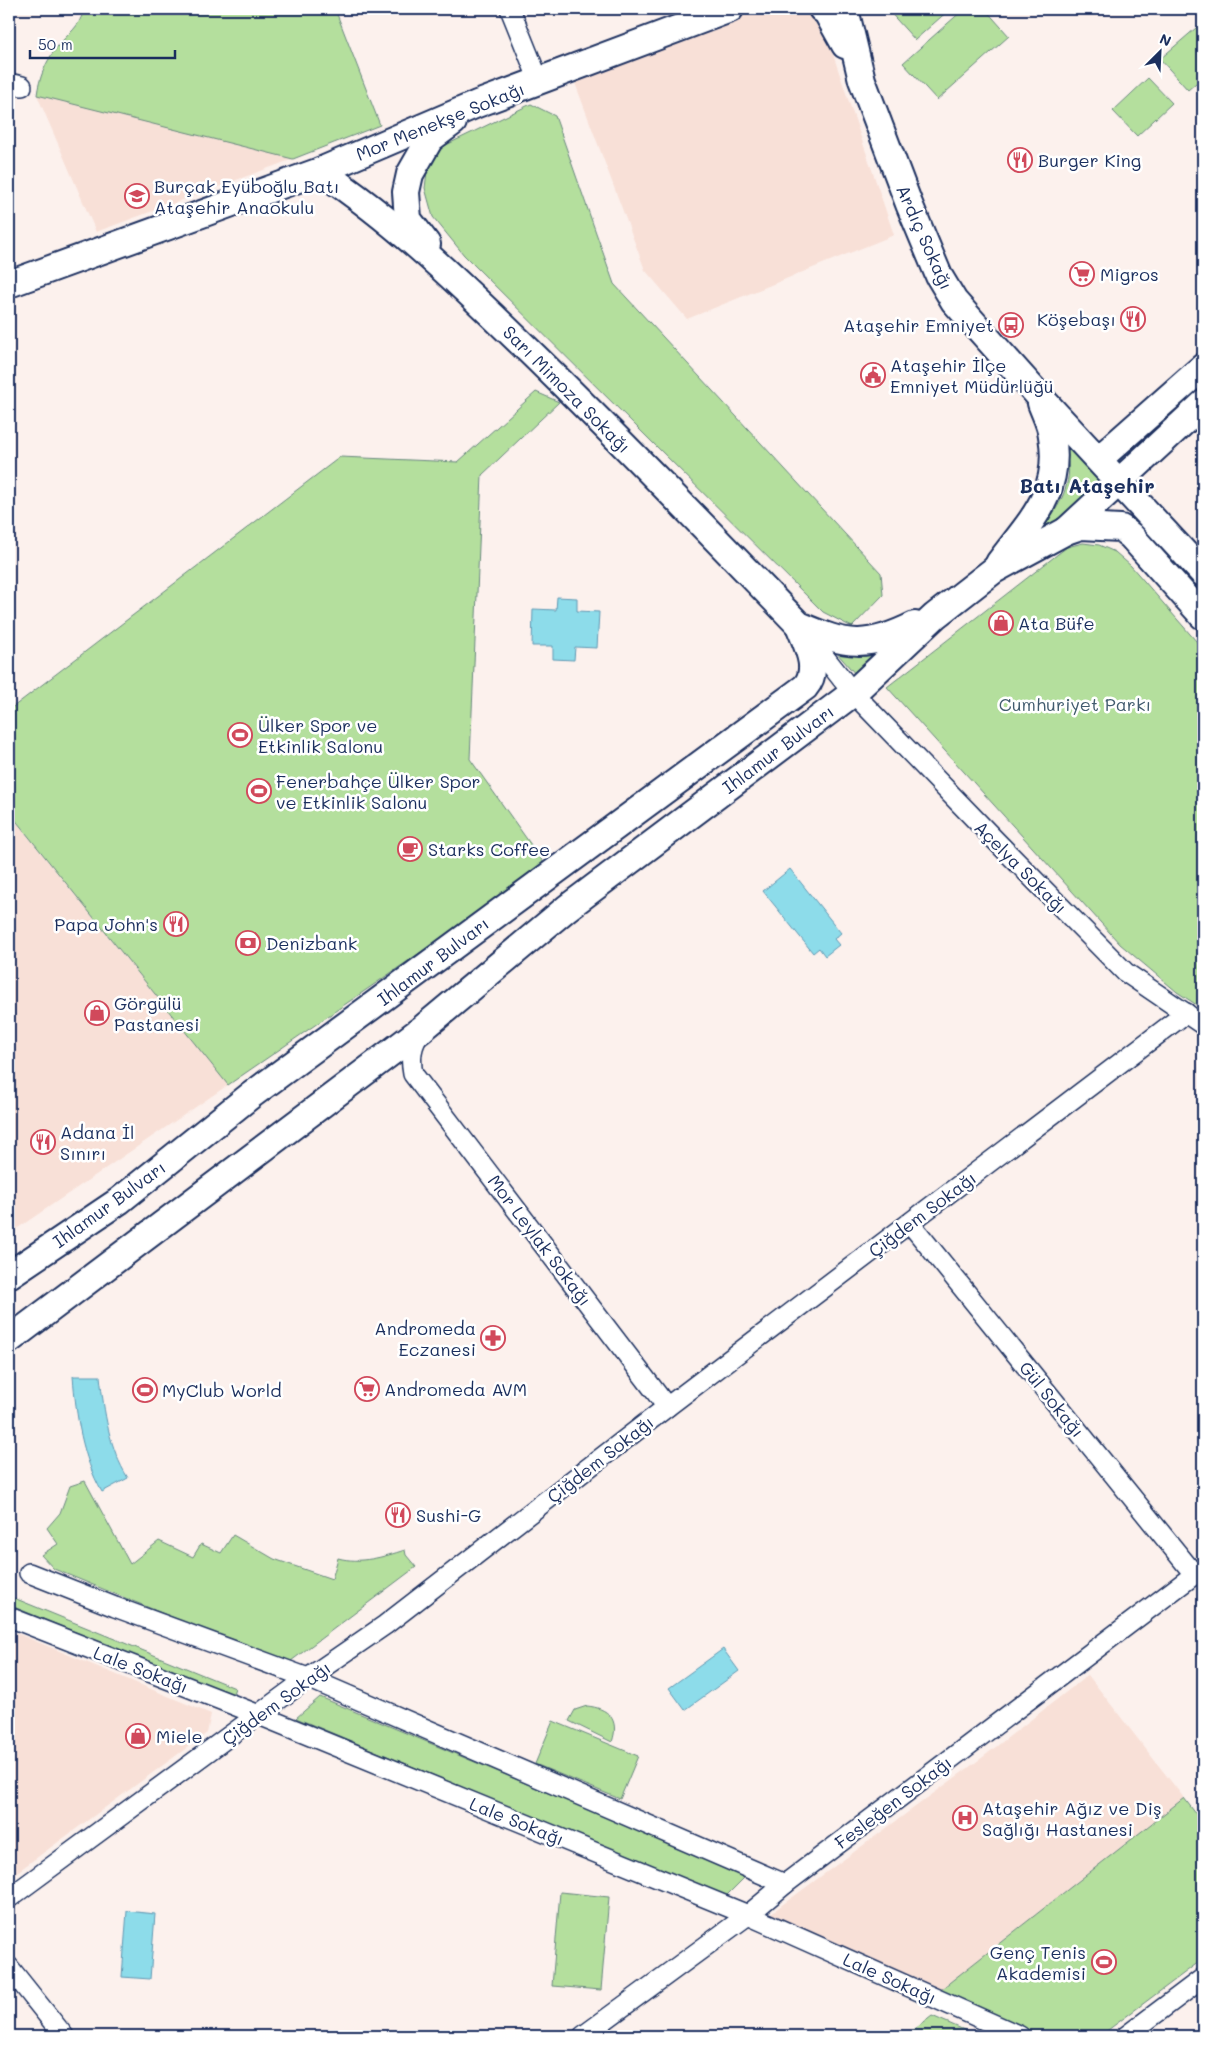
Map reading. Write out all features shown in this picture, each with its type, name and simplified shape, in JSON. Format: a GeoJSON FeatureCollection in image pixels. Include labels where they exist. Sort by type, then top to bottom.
{"type":"FeatureCollection","features":[{"type":"Feature","properties":{"kind":"main road","name":"Mor Menekşe Sokağı"},"geometry":{"type":"LineString","coordinates":[[9,284],[320,171],[478,104],[730,9]]}},
{"type":"Feature","properties":{"kind":"main road"},"geometry":{"type":"LineString","coordinates":[[822,9],[826,11],[860,72]]}},
{"type":"Feature","properties":{"kind":"main road","name":"Ardıç Sokağı"},"geometry":{"type":"LineString","coordinates":[[845,9],[860,72],[909,204],[939,276],[954,301],[1039,396],[1052,435],[1054,457],[1051,487],[1044,504],[994,570]]}},
{"type":"Feature","properties":{"kind":"main road"},"geometry":{"type":"LineString","coordinates":[[450,274],[408,220],[406,192],[410,174],[430,138],[478,104]]}},
{"type":"Feature","properties":{"kind":"main road","name":"Sarı Mimoza Sokağı"},"geometry":{"type":"LineString","coordinates":[[320,171],[371,207],[450,274],[561,382],[799,625]]}},
{"type":"Feature","properties":{"kind":"main road"},"geometry":{"type":"LineString","coordinates":[[1099,460],[1203,367]]}},
{"type":"Feature","properties":{"kind":"main road"},"geometry":{"type":"LineString","coordinates":[[1039,396],[1203,573]]}},
{"type":"Feature","properties":{"kind":"main road"},"geometry":{"type":"LineString","coordinates":[[1066,531],[1203,404]]}},
{"type":"Feature","properties":{"kind":"main road"},"geometry":{"type":"LineString","coordinates":[[1066,531],[1080,526],[1121,528],[1131,536],[1203,616]]}},
{"type":"Feature","properties":{"kind":"main road","name":"Ihlamur Bulvarı"},"geometry":{"type":"LineString","coordinates":[[9,1340],[422,1029],[567,908],[853,693],[935,616],[994,570],[1066,531]]}},
{"type":"Feature","properties":{"kind":"main road"},"geometry":{"type":"LineString","coordinates":[[799,625],[825,636],[851,643],[873,642],[892,637],[935,616]]}},
{"type":"Feature","properties":{"kind":"main road","name":"Ihlamur Bulvarı"},"geometry":{"type":"LineString","coordinates":[[9,1275],[21,1258],[120,1201],[250,1096],[805,687],[810,681],[813,663],[799,625]]}},
{"type":"Feature","properties":{"kind":"street"},"geometry":{"type":"LineString","coordinates":[[510,9],[539,81]]}},
{"type":"Feature","properties":{"kind":"street","name":"Açelya Sokağı"},"geometry":{"type":"LineString","coordinates":[[799,625],[853,693],[996,842],[1125,972],[1203,1025]]}},
{"type":"Feature","properties":{"kind":"street","name":"Çiğdem Sokağı"},"geometry":{"type":"LineString","coordinates":[[9,1898],[308,1678],[385,1625],[667,1407],[1186,1013]]}},
{"type":"Feature","properties":{"kind":"street","name":"Ihlamur Bulvarı"},"geometry":{"type":"LineString","coordinates":[[412,1074],[410,1059],[414,1041],[422,1029]]}},
{"type":"Feature","properties":{"kind":"street","name":"Mor Leylak Sokağı"},"geometry":{"type":"LineString","coordinates":[[412,1074],[667,1407]]}},
{"type":"Feature","properties":{"kind":"street","name":"Gül Sokağı"},"geometry":{"type":"LineString","coordinates":[[910,1223],[1199,1571]]}},
{"type":"Feature","properties":{"kind":"street","name":"Fesleğen Sokağı"},"geometry":{"type":"LineString","coordinates":[[583,2036],[748,1915],[785,1884],[1199,1571]]}},
{"type":"Feature","properties":{"kind":"street"},"geometry":{"type":"LineString","coordinates":[[28,1573],[308,1678],[785,1884]]}},
{"type":"Feature","properties":{"kind":"street","name":"Lale Sokağı"},"geometry":{"type":"LineString","coordinates":[[9,1617],[259,1715],[748,1915],[1020,2036]]}},
{"type":"Feature","properties":{"kind":"street"},"geometry":{"type":"LineString","coordinates":[[9,1967],[64,2036]]}},
{"type":"Feature","properties":{"kind":"street"},"geometry":{"type":"LineString","coordinates":[[1126,2036],[1203,1978]]}},
{"type":"Feature","properties":{"kind":"shaded area"},"geometry":{"type":"Polygon","coordinates":[[[760,9],[802,9],[820,16],[894,235],[687,319],[645,270],[575,83],[760,9]]]}},
{"type":"Feature","properties":{"kind":"shaded area","name":"Burçak Eyüboğlu Batı Ataşehir Anaokulu"},"geometry":{"type":"Polygon","coordinates":[[[37,95],[293,159],[96,232],[37,95]]]}},
{"type":"Feature","properties":{"kind":"shaded area"},"geometry":{"type":"Polygon","coordinates":[[[9,813],[228,1085],[9,1234],[9,813]]]}},
{"type":"Feature","properties":{"kind":"shaded area"},"geometry":{"type":"Polygon","coordinates":[[[9,1630],[211,1714],[207,1733],[9,1878],[9,1630]]]}},
{"type":"Feature","properties":{"kind":"shaded area","name":"Ataşehir Ağız ve Diş Sağlığı Hastanesi"},"geometry":{"type":"Polygon","coordinates":[[[1088,1675],[1184,1798],[935,1994],[767,1916],[983,1757],[1088,1675]]]}},
{"type":"Feature","properties":{"kind":"green space"},"geometry":{"type":"Polygon","coordinates":[[[84,9],[335,9],[380,125],[293,159],[37,95],[46,64],[57,47],[76,26],[84,9]]]}},
{"type":"Feature","properties":{"kind":"green space"},"geometry":{"type":"Polygon","coordinates":[[[887,9],[950,9],[915,40],[887,9]]]}},
{"type":"Feature","properties":{"kind":"green space"},"geometry":{"type":"Polygon","coordinates":[[[964,9],[985,9],[1009,36],[937,100],[903,63],[964,9]]]}},
{"type":"Feature","properties":{"kind":"green space"},"geometry":{"type":"Polygon","coordinates":[[[1203,22],[1203,77],[1188,90],[1160,59],[1203,22]]]}},
{"type":"Feature","properties":{"kind":"green space"},"geometry":{"type":"Polygon","coordinates":[[[1148,78],[1172,103],[1137,136],[1113,111],[1148,78]]]}},
{"type":"Feature","properties":{"kind":"green space"},"geometry":{"type":"Polygon","coordinates":[[[531,104],[555,116],[614,284],[881,573],[883,595],[852,627],[823,612],[464,255],[433,217],[425,188],[428,163],[444,146],[531,104]]]}},
{"type":"Feature","properties":{"kind":"green space","name":"Ülker Spor ve Etkinlik Salonu"},"geometry":{"type":"Polygon","coordinates":[[[536,392],[559,402],[482,475],[470,759],[546,866],[228,1085],[9,812],[9,710],[340,457],[458,462],[536,392]]]}},
{"type":"Feature","properties":{"kind":"green space"},"geometry":{"type":"Polygon","coordinates":[[[1063,440],[1103,485],[1043,530],[1042,528],[1062,498],[1068,481],[1068,463],[1063,440]]]}},
{"type":"Feature","properties":{"kind":"green space","name":"Cumhuriyet Parkı"},"geometry":{"type":"Polygon","coordinates":[[[1083,543],[1099,545],[1115,552],[1131,566],[1203,649],[1203,1009],[1177,992],[1120,944],[887,687],[1067,547],[1083,543]]]}},
{"type":"Feature","properties":{"kind":"green space"},"geometry":{"type":"Polygon","coordinates":[[[830,645],[892,645],[856,675],[830,645]]]}},
{"type":"Feature","properties":{"kind":"green space"},"geometry":{"type":"Polygon","coordinates":[[[85,1481],[130,1564],[159,1541],[193,1557],[201,1544],[221,1553],[233,1535],[274,1559],[332,1579],[338,1558],[363,1560],[405,1550],[406,1555],[416,1567],[287,1664],[54,1569],[41,1555],[58,1544],[47,1528],[60,1513],[70,1486],[85,1481]]]}},
{"type":"Feature","properties":{"kind":"green space"},"geometry":{"type":"Polygon","coordinates":[[[9,1596],[235,1688],[232,1696],[9,1605],[9,1596]]]}},
{"type":"Feature","properties":{"kind":"green space"},"geometry":{"type":"Polygon","coordinates":[[[320,1697],[746,1876],[725,1897],[296,1718],[320,1697]]]}},
{"type":"Feature","properties":{"kind":"green space"},"geometry":{"type":"Polygon","coordinates":[[[587,1706],[601,1709],[610,1716],[614,1727],[612,1742],[569,1721],[575,1710],[587,1706]]]}},
{"type":"Feature","properties":{"kind":"green space"},"geometry":{"type":"Polygon","coordinates":[[[553,1721],[638,1756],[620,1799],[535,1764],[553,1721]]]}},
{"type":"Feature","properties":{"kind":"green space"},"geometry":{"type":"Polygon","coordinates":[[[1184,1798],[1203,1823],[1203,1959],[1100,2036],[1041,2036],[935,1994],[1184,1798]]]}},
{"type":"Feature","properties":{"kind":"green space"},"geometry":{"type":"Polygon","coordinates":[[[560,1892],[609,1897],[601,1990],[552,1986],[560,1892]]]}},
{"type":"Feature","properties":{"kind":"green space"},"geometry":{"type":"Polygon","coordinates":[[[932,2016],[978,2036],[906,2036],[932,2016]]]}},
{"type":"Feature","properties":{"kind":"water"},"geometry":{"type":"Polygon","coordinates":[[[557,597],[577,598],[577,611],[599,612],[597,648],[575,647],[574,660],[553,659],[553,646],[532,646],[533,609],[556,610],[557,597]]]}},
{"type":"Feature","properties":{"kind":"water"},"geometry":{"type":"Polygon","coordinates":[[[790,869],[841,933],[834,939],[839,945],[825,956],[819,948],[813,953],[763,891],[790,869]]]}},
{"type":"Feature","properties":{"kind":"water"},"geometry":{"type":"Polygon","coordinates":[[[73,1376],[100,1376],[112,1442],[128,1478],[102,1492],[89,1465],[81,1435],[73,1376]]]}},
{"type":"Feature","properties":{"kind":"water"},"geometry":{"type":"Polygon","coordinates":[[[723,1649],[739,1671],[685,1710],[669,1688],[723,1649]]]}},
{"type":"Feature","properties":{"kind":"water"},"geometry":{"type":"Polygon","coordinates":[[[127,1911],[155,1914],[150,1979],[122,1977],[127,1911]]]}},
{"type":"Feature","properties":{"kind":"place","name":"Burger King"},"geometry":{"type":"Point","coordinates":[1020,160]}},
{"type":"Feature","properties":{"kind":"place","name":"Burçak Eyüboğlu Batı Ataşehir Anaokulu"},"geometry":{"type":"Point","coordinates":[137,196]}},
{"type":"Feature","properties":{"kind":"place","name":"Migros"},"geometry":{"type":"Point","coordinates":[1082,274]}},
{"type":"Feature","properties":{"kind":"place","name":"Köşebaşı"},"geometry":{"type":"Point","coordinates":[1133,319]}},
{"type":"Feature","properties":{"kind":"place","name":"Ataşehir Emniyet"},"geometry":{"type":"Point","coordinates":[1011,325]}},
{"type":"Feature","properties":{"kind":"place","name":"Ataşehir İlçe Emniyet Müdürlüğü"},"geometry":{"type":"Point","coordinates":[873,375]}},
{"type":"Feature","properties":{"kind":"place","name":"Ata Büfe"},"geometry":{"type":"Point","coordinates":[1001,623]}},
{"type":"Feature","properties":{"kind":"place","name":"Ülker Spor ve Etkinlik Salonu"},"geometry":{"type":"Point","coordinates":[240,735]}},
{"type":"Feature","properties":{"kind":"place","name":"Fenerbahçe Ülker Spor ve Etkinlik Salonu"},"geometry":{"type":"Point","coordinates":[259,791]}},
{"type":"Feature","properties":{"kind":"place","name":"Starks Coffee"},"geometry":{"type":"Point","coordinates":[410,849]}},
{"type":"Feature","properties":{"kind":"place","name":"Papa John's"},"geometry":{"type":"Point","coordinates":[176,924]}},
{"type":"Feature","properties":{"kind":"place","name":"Denizbank"},"geometry":{"type":"Point","coordinates":[248,943]}},
{"type":"Feature","properties":{"kind":"place","name":"Görgülü Pastanesi"},"geometry":{"type":"Point","coordinates":[97,1013]}},
{"type":"Feature","properties":{"kind":"place","name":"Adana İl Sınırı"},"geometry":{"type":"Point","coordinates":[43,1142]}},
{"type":"Feature","properties":{"kind":"place","name":"Andromeda Eczanesi"},"geometry":{"type":"Point","coordinates":[493,1338]}},
{"type":"Feature","properties":{"kind":"place","name":"Andromeda AVM"},"geometry":{"type":"Point","coordinates":[367,1389]}},
{"type":"Feature","properties":{"kind":"place","name":"MyClub World"},"geometry":{"type":"Point","coordinates":[145,1390]}},
{"type":"Feature","properties":{"kind":"place","name":"Sushi-G"},"geometry":{"type":"Point","coordinates":[398,1515]}},
{"type":"Feature","properties":{"kind":"place","name":"Miele"},"geometry":{"type":"Point","coordinates":[138,1736]}},
{"type":"Feature","properties":{"kind":"place","name":"Ataşehir Ağız ve Diş Sağlığı Hastanesi"},"geometry":{"type":"Point","coordinates":[965,1818]}},
{"type":"Feature","properties":{"kind":"place","name":"Genç Tenis Akademisi"},"geometry":{"type":"Point","coordinates":[1104,1962]}},
{"type":"Feature","properties":{"kind":"district","name":"Batı Ataşehir"},"geometry":{"type":"Point","coordinates":[1087,485]}}]}
